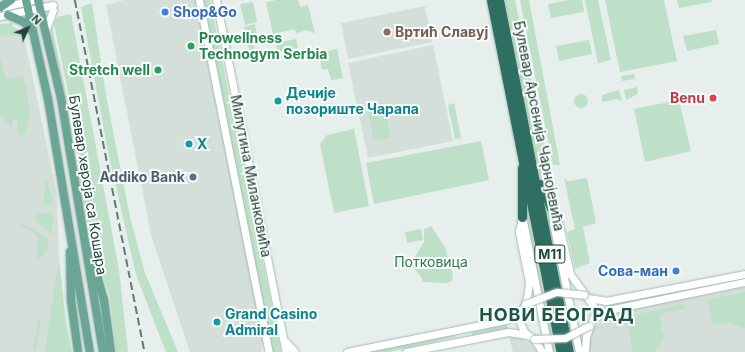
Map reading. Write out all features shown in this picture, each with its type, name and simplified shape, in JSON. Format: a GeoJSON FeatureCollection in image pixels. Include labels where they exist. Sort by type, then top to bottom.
{"type":"FeatureCollection","features":[{"type":"Feature","properties":{"kind":"highway","name":"Булевар Арсенија Чарнојевића"},"geometry":{"type":"LineString","coordinates":[[491,0],[569,352]]}},
{"type":"Feature","properties":{"kind":"highway","name":"Булевар Арсенија Чарнојевића"},"geometry":{"type":"LineString","coordinates":[[499,0],[561,352]]}},
{"type":"Feature","properties":{"kind":"highway"},"geometry":{"type":"LineString","coordinates":[[527,158],[551,208]]}},
{"type":"Feature","properties":{"kind":"highway"},"geometry":{"type":"LineString","coordinates":[[522,217],[521,178],[527,158]]}},
{"type":"Feature","properties":{"kind":"main road"},"geometry":{"type":"LineString","coordinates":[[1,7],[11,0]]}},
{"type":"Feature","properties":{"kind":"main road","name":"Булевар хероја са Кошара"},"geometry":{"type":"LineString","coordinates":[[28,1],[28,10],[48,99],[90,352]]}},
{"type":"Feature","properties":{"kind":"main road","name":"Булевар хероја са Кошара"},"geometry":{"type":"LineString","coordinates":[[39,4],[61,98],[103,352]]}},
{"type":"Feature","properties":{"kind":"main road"},"geometry":{"type":"LineString","coordinates":[[4,16],[24,22],[34,35]]}},
{"type":"Feature","properties":{"kind":"main road"},"geometry":{"type":"LineString","coordinates":[[83,232],[101,286],[111,352]]}},
{"type":"Feature","properties":{"kind":"main road"},"geometry":{"type":"LineString","coordinates":[[70,233],[70,282],[78,352]]}},
{"type":"Feature","properties":{"kind":"street","name":"Милутина Миланковића"},"geometry":{"type":"LineString","coordinates":[[216,0],[286,352]]}},
{"type":"Feature","properties":{"kind":"street"},"geometry":{"type":"LineString","coordinates":[[1,7],[28,1]]}},
{"type":"Feature","properties":{"kind":"street","name":"Милутина Миланковића"},"geometry":{"type":"LineString","coordinates":[[199,1],[269,352]]}},
{"type":"Feature","properties":{"kind":"street"},"geometry":{"type":"LineString","coordinates":[[4,16],[28,10],[39,4],[53,7],[45,31]]}},
{"type":"Feature","properties":{"kind":"street"},"geometry":{"type":"LineString","coordinates":[[551,208],[559,225],[570,274],[594,306],[593,319],[583,351]]}},
{"type":"Feature","properties":{"kind":"street","name":"Булевар Арсенија Чарнојевића"},"geometry":{"type":"LineString","coordinates":[[551,208],[583,351]]}},
{"type":"Feature","properties":{"kind":"street"},"geometry":{"type":"LineString","coordinates":[[522,217],[519,232],[529,282],[520,324],[542,352]]}},
{"type":"Feature","properties":{"kind":"street"},"geometry":{"type":"LineString","coordinates":[[522,217],[549,352]]}},
{"type":"Feature","properties":{"kind":"street"},"geometry":{"type":"LineString","coordinates":[[347,352],[506,320],[524,306],[557,292],[586,296],[606,301],[745,274]]}},
{"type":"Feature","properties":{"kind":"street"},"geometry":{"type":"LineString","coordinates":[[593,319],[608,310],[745,282]]}},
{"type":"Feature","properties":{"kind":"street"},"geometry":{"type":"LineString","coordinates":[[406,352],[508,332],[531,337],[565,338],[590,326]]}},
{"type":"Feature","properties":{"kind":"street"},"geometry":{"type":"LineString","coordinates":[[262,352],[265,335]]}},
{"type":"Feature","properties":{"kind":"street"},"geometry":{"type":"LineString","coordinates":[[283,337],[295,352]]}},
{"type":"Feature","properties":{"kind":"shaded area"},"geometry":{"type":"Polygon","coordinates":[[[124,0],[195,0],[197,3],[264,335],[261,352],[190,352],[151,235],[106,5],[124,0]]]}},
{"type":"Feature","properties":{"kind":"shaded area","name":"Вртић Славуј"},"geometry":{"type":"Polygon","coordinates":[[[425,6],[432,42],[348,59],[341,23],[425,6]]]}},
{"type":"Feature","properties":{"kind":"shaded area"},"geometry":{"type":"Polygon","coordinates":[[[5,31],[24,36],[57,194],[59,259],[44,352],[0,352],[0,32],[5,31]]]}},
{"type":"Feature","properties":{"kind":"shaded area"},"geometry":{"type":"Polygon","coordinates":[[[433,45],[453,141],[368,158],[348,63],[433,45]]]}},
{"type":"Feature","properties":{"kind":"shaded area"},"geometry":{"type":"Polygon","coordinates":[[[745,285],[745,352],[587,352],[593,329],[609,313],[745,285]]]}},
{"type":"Feature","properties":{"kind":"shaded area"},"geometry":{"type":"Polygon","coordinates":[[[509,336],[523,338],[538,352],[513,352],[509,336]]]}},
{"type":"Feature","properties":{"kind":"green space"},"geometry":{"type":"Polygon","coordinates":[[[203,0],[210,0],[281,352],[273,352],[203,0]]]}},
{"type":"Feature","properties":{"kind":"green space"},"geometry":{"type":"Polygon","coordinates":[[[277,0],[298,0],[300,7],[308,5],[315,33],[305,30],[296,34],[295,29],[273,34],[266,2],[277,0]]]}},
{"type":"Feature","properties":{"kind":"green space"},"geometry":{"type":"Polygon","coordinates":[[[505,0],[515,0],[559,218],[536,165],[505,0]]]}},
{"type":"Feature","properties":{"kind":"green space"},"geometry":{"type":"Polygon","coordinates":[[[520,0],[529,0],[560,165],[553,165],[520,0]]]}},
{"type":"Feature","properties":{"kind":"green space"},"geometry":{"type":"Polygon","coordinates":[[[569,0],[582,0],[584,12],[551,18],[548,4],[569,0]]]}},
{"type":"Feature","properties":{"kind":"green space"},"geometry":{"type":"Polygon","coordinates":[[[585,0],[598,0],[611,60],[598,63],[585,0]]]}},
{"type":"Feature","properties":{"kind":"green space"},"geometry":{"type":"Polygon","coordinates":[[[605,0],[664,0],[677,61],[620,72],[605,0]]]}},
{"type":"Feature","properties":{"kind":"green space"},"geometry":{"type":"Polygon","coordinates":[[[677,0],[711,0],[712,2],[679,8],[677,0]]]}},
{"type":"Feature","properties":{"kind":"green space"},"geometry":{"type":"Polygon","coordinates":[[[253,2],[257,22],[245,25],[240,4],[253,2]]]}},
{"type":"Feature","properties":{"kind":"green space"},"geometry":{"type":"Polygon","coordinates":[[[92,3],[106,95],[130,217],[145,273],[178,352],[166,352],[136,275],[109,156],[81,7],[92,3]]]}},
{"type":"Feature","properties":{"kind":"green space"},"geometry":{"type":"Polygon","coordinates":[[[71,14],[119,270],[128,352],[116,352],[110,297],[88,229],[80,188],[73,117],[54,24],[57,17],[71,14]]]}},
{"type":"Feature","properties":{"kind":"green space"},"geometry":{"type":"Polygon","coordinates":[[[12,23],[13,27],[20,30],[26,39],[15,35],[0,36],[0,24],[12,23]]]}},
{"type":"Feature","properties":{"kind":"green space"},"geometry":{"type":"Polygon","coordinates":[[[51,23],[63,79],[70,122],[50,27],[51,23]]]}},
{"type":"Feature","properties":{"kind":"green space"},"geometry":{"type":"Polygon","coordinates":[[[255,24],[257,35],[252,38],[257,60],[252,61],[244,27],[255,24]]]}},
{"type":"Feature","properties":{"kind":"green space"},"geometry":{"type":"Polygon","coordinates":[[[716,30],[719,44],[687,51],[683,36],[716,30]]]}},
{"type":"Feature","properties":{"kind":"green space"},"geometry":{"type":"Polygon","coordinates":[[[296,39],[298,48],[277,52],[276,43],[296,39]]]}},
{"type":"Feature","properties":{"kind":"green space"},"geometry":{"type":"Polygon","coordinates":[[[589,40],[592,54],[559,61],[556,46],[589,40]]]}},
{"type":"Feature","properties":{"kind":"green space"},"geometry":{"type":"Polygon","coordinates":[[[337,49],[343,78],[331,80],[328,69],[322,70],[319,53],[337,49]]]}},
{"type":"Feature","properties":{"kind":"green space"},"geometry":{"type":"Polygon","coordinates":[[[0,56],[6,79],[22,76],[26,87],[30,113],[25,135],[18,134],[17,119],[12,119],[12,128],[0,115],[0,56]]]}},
{"type":"Feature","properties":{"kind":"green space"},"geometry":{"type":"Polygon","coordinates":[[[634,74],[635,79],[622,81],[621,76],[634,74]]]}},
{"type":"Feature","properties":{"kind":"green space"},"geometry":{"type":"Polygon","coordinates":[[[637,87],[638,94],[626,100],[624,90],[637,87]]]}},
{"type":"Feature","properties":{"kind":"green space"},"geometry":{"type":"Polygon","coordinates":[[[619,90],[622,101],[617,99],[602,102],[602,95],[619,90]]]}},
{"type":"Feature","properties":{"kind":"green space"},"geometry":{"type":"Polygon","coordinates":[[[581,94],[586,96],[588,101],[586,106],[581,108],[576,106],[574,101],[576,96],[581,94]]]}},
{"type":"Feature","properties":{"kind":"green space"},"geometry":{"type":"Polygon","coordinates":[[[679,100],[691,151],[645,162],[634,109],[679,100]]]}},
{"type":"Feature","properties":{"kind":"green space"},"geometry":{"type":"Polygon","coordinates":[[[384,103],[391,138],[374,141],[367,106],[384,103]]]}},
{"type":"Feature","properties":{"kind":"green space"},"geometry":{"type":"Polygon","coordinates":[[[454,103],[461,138],[455,139],[448,105],[454,103]]]}},
{"type":"Feature","properties":{"kind":"green space"},"geometry":{"type":"Polygon","coordinates":[[[354,129],[369,206],[334,213],[320,144],[327,135],[354,129]]]}},
{"type":"Feature","properties":{"kind":"green space"},"geometry":{"type":"Polygon","coordinates":[[[481,141],[489,180],[374,204],[366,163],[481,141]]]}},
{"type":"Feature","properties":{"kind":"green space"},"geometry":{"type":"Polygon","coordinates":[[[46,178],[53,201],[51,205],[43,204],[46,178]]]}},
{"type":"Feature","properties":{"kind":"green space"},"geometry":{"type":"Polygon","coordinates":[[[564,178],[568,181],[587,178],[596,223],[583,227],[590,263],[575,269],[567,232],[575,229],[564,178]]]}},
{"type":"Feature","properties":{"kind":"green space"},"geometry":{"type":"Polygon","coordinates":[[[542,196],[549,211],[577,352],[573,352],[542,196]]]}},
{"type":"Feature","properties":{"kind":"green space"},"geometry":{"type":"Polygon","coordinates":[[[524,197],[555,352],[553,352],[525,216],[524,197]]]}},
{"type":"Feature","properties":{"kind":"green space"},"geometry":{"type":"Polygon","coordinates":[[[35,213],[53,214],[52,235],[36,221],[35,213]]]}},
{"type":"Feature","properties":{"kind":"green space"},"geometry":{"type":"Polygon","coordinates":[[[21,223],[48,238],[48,249],[37,262],[38,239],[32,231],[20,225],[21,223]]]}},
{"type":"Feature","properties":{"kind":"green space","name":"Потковица"},"geometry":{"type":"Polygon","coordinates":[[[431,226],[445,247],[453,274],[452,281],[447,283],[423,282],[420,275],[410,265],[424,242],[424,229],[431,226]]]}},
{"type":"Feature","properties":{"kind":"green space"},"geometry":{"type":"Polygon","coordinates":[[[421,229],[423,240],[407,243],[405,232],[421,229]]]}},
{"type":"Feature","properties":{"kind":"green space"},"geometry":{"type":"Polygon","coordinates":[[[59,259],[66,323],[72,352],[44,352],[59,259]]]}},
{"type":"Feature","properties":{"kind":"green space"},"geometry":{"type":"Polygon","coordinates":[[[745,292],[745,329],[729,323],[713,325],[707,300],[745,292]]]}},
{"type":"Feature","properties":{"kind":"green space"},"geometry":{"type":"Polygon","coordinates":[[[684,304],[685,309],[660,314],[662,331],[666,336],[655,352],[633,352],[626,317],[684,304]]]}},
{"type":"Feature","properties":{"kind":"green space"},"geometry":{"type":"Polygon","coordinates":[[[42,314],[36,350],[33,350],[38,323],[42,314]]]}},
{"type":"Feature","properties":{"kind":"green space"},"geometry":{"type":"Polygon","coordinates":[[[507,324],[508,329],[472,336],[472,332],[507,324]]]}},
{"type":"Feature","properties":{"kind":"green space"},"geometry":{"type":"Polygon","coordinates":[[[454,334],[455,337],[390,352],[360,352],[454,334]]]}},
{"type":"Feature","properties":{"kind":"railway"},"geometry":{"type":"LineString","coordinates":[[75,0],[145,352]]}},
{"type":"Feature","properties":{"kind":"place","name":"Shop&Go"},"geometry":{"type":"Point","coordinates":[165,12]}},
{"type":"Feature","properties":{"kind":"place","name":"Вртић Славуј"},"geometry":{"type":"Point","coordinates":[387,32]}},
{"type":"Feature","properties":{"kind":"place","name":"Prowellness Technogym Serbia"},"geometry":{"type":"Point","coordinates":[191,46]}},
{"type":"Feature","properties":{"kind":"place","name":"Stretch well"},"geometry":{"type":"Point","coordinates":[158,70]}},
{"type":"Feature","properties":{"kind":"place","name":"Benu"},"geometry":{"type":"Point","coordinates":[713,98]}},
{"type":"Feature","properties":{"kind":"place","name":"Дечије позориште Чарапа"},"geometry":{"type":"Point","coordinates":[278,101]}},
{"type":"Feature","properties":{"kind":"place","name":"X"},"geometry":{"type":"Point","coordinates":[189,144]}},
{"type":"Feature","properties":{"kind":"place","name":"Addiko Bank"},"geometry":{"type":"Point","coordinates":[193,177]}},
{"type":"Feature","properties":{"kind":"place","name":"Сова-ман"},"geometry":{"type":"Point","coordinates":[676,271]}},
{"type":"Feature","properties":{"kind":"place","name":"Grand Casino Admiral"},"geometry":{"type":"Point","coordinates":[217,322]}},
{"type":"Feature","properties":{"kind":"district","name":"НОВИ БЕОГРАД"},"geometry":{"type":"Point","coordinates":[557,315]}}]}
